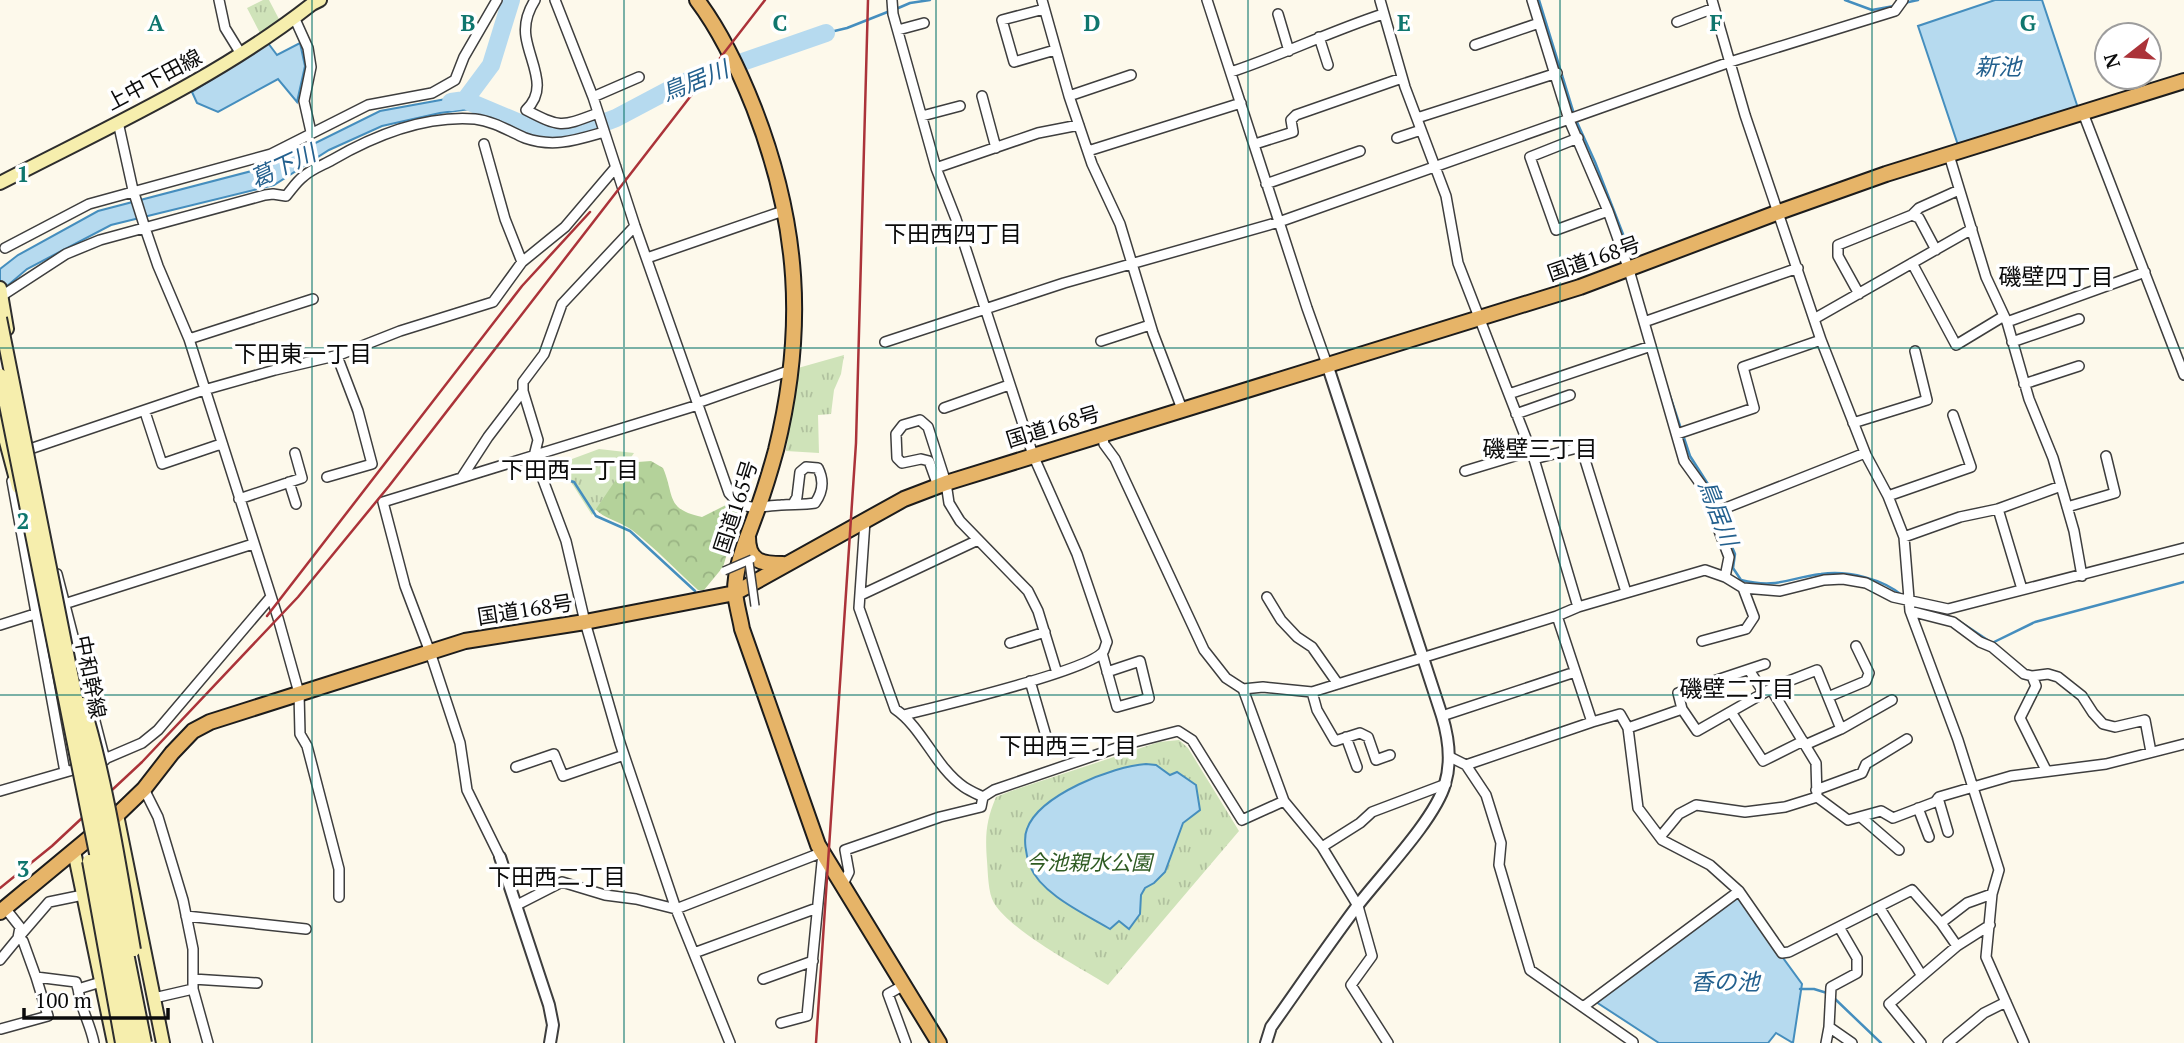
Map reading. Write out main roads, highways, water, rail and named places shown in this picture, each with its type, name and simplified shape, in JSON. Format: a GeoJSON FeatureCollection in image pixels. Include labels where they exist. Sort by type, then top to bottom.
{"type":"FeatureCollection","features":[{"type":"Feature","properties":{"kind":"highway","name":"国道165号"},"geometry":{"type":"LineString","coordinates":[[697,0],[727,47],[767,143],[786,210],[794,283],[791,370],[775,454],[738,563],[735,593],[742,629],[813,834],[939,1043]]}},
{"type":"Feature","properties":{"kind":"highway","name":"国道168号"},"geometry":{"type":"LineString","coordinates":[[3,910],[117,815],[145,789],[172,753],[193,731],[210,722],[465,641],[585,622],[735,593],[904,499],[942,485],[1102,433],[1328,367],[1479,319],[1635,268],[1779,212],[2184,81]]}},
{"type":"Feature","properties":{"kind":"highway"},"geometry":{"type":"LineString","coordinates":[[748,536],[748,545],[756,560],[763,564],[785,564]]}},
{"type":"Feature","properties":{"kind":"main road","name":"上中下田線"},"geometry":{"type":"LineString","coordinates":[[0,183],[241,54],[320,0]]}},
{"type":"Feature","properties":{"kind":"main road"},"geometry":{"type":"LineString","coordinates":[[0,294],[62,678]]}},
{"type":"Feature","properties":{"kind":"main road","name":"中和幹線"},"geometry":{"type":"LineString","coordinates":[[0,318],[134,1043]]}},
{"type":"Feature","properties":{"kind":"main road","name":"中和幹線"},"geometry":{"type":"LineString","coordinates":[[0,376],[148,1043]]}},
{"type":"Feature","properties":{"kind":"main road"},"geometry":{"type":"LineString","coordinates":[[0,419],[4,453],[31,529],[78,732]]}},
{"type":"Feature","properties":{"kind":"main road"},"geometry":{"type":"LineString","coordinates":[[59,645],[62,723],[123,1043]]}},
{"type":"Feature","properties":{"kind":"main road"},"geometry":{"type":"LineString","coordinates":[[117,815],[163,1043]]}},
{"type":"Feature","properties":{"kind":"main road"},"geometry":{"type":"LineString","coordinates":[[74,851],[114,1043]]}},
{"type":"Feature","properties":{"kind":"main road"},"geometry":{"type":"LineString","coordinates":[[123,1043],[125,995],[118,936],[148,1043]]}},
{"type":"Feature","properties":{"kind":"water","name":"新池"},"geometry":{"type":"Polygon","coordinates":[[[1995,0],[2042,0],[2078,108],[1959,148],[1918,26],[1995,0]]]}},
{"type":"Feature","properties":{"kind":"water"},"geometry":{"type":"Polygon","coordinates":[[[268,43],[277,55],[300,43],[305,66],[297,102],[278,79],[218,112],[197,103],[192,92],[268,43]]]}},
{"type":"Feature","properties":{"kind":"water"},"geometry":{"type":"Polygon","coordinates":[[[467,90],[477,100],[470,109],[382,126],[329,150],[274,185],[111,225],[27,269],[0,292],[0,269],[18,255],[98,211],[267,167],[380,111],[457,97],[467,90]]]}},
{"type":"Feature","properties":{"kind":"water"},"geometry":{"type":"Polygon","coordinates":[[[1146,764],[1156,765],[1170,775],[1177,772],[1196,785],[1200,810],[1183,823],[1165,872],[1145,888],[1141,895],[1140,914],[1129,929],[1119,921],[1110,929],[1044,886],[1029,862],[1026,833],[1034,817],[1061,794],[1097,776],[1146,764]]]}},
{"type":"Feature","properties":{"kind":"water","name":"香の池"},"geometry":{"type":"Polygon","coordinates":[[[1738,896],[1802,984],[1793,1043],[1776,1033],[1768,1043],[1659,1043],[1593,1000],[1738,896]]]}},
{"type":"Feature","properties":{"kind":"waterway","name":"葛下川"},"geometry":{"type":"LineString","coordinates":[[451,102],[465,100],[491,65],[511,0]]}},
{"type":"Feature","properties":{"kind":"waterway","name":"鳥居川"},"geometry":{"type":"LineString","coordinates":[[896,9],[910,3],[930,0]]}},
{"type":"Feature","properties":{"kind":"waterway","name":"鳥居川"},"geometry":{"type":"LineString","coordinates":[[1539,0],[1574,114]]}},
{"type":"Feature","properties":{"kind":"waterway"},"geometry":{"type":"LineString","coordinates":[[1845,0],[1872,10],[1894,6]]}},
{"type":"Feature","properties":{"kind":"waterway"},"geometry":{"type":"LineString","coordinates":[[1904,3],[1918,0]]}},
{"type":"Feature","properties":{"kind":"waterway","name":"鳥居川"},"geometry":{"type":"LineString","coordinates":[[826,33],[890,11]]}},
{"type":"Feature","properties":{"kind":"waterway","name":"鳥居川"},"geometry":{"type":"LineString","coordinates":[[465,100],[557,137],[577,133],[616,118],[682,83],[826,33]]}},
{"type":"Feature","properties":{"kind":"waterway","name":"鳥居川"},"geometry":{"type":"LineString","coordinates":[[1576,120],[1633,260]]}},
{"type":"Feature","properties":{"kind":"waterway","name":"鳥居川"},"geometry":{"type":"LineString","coordinates":[[1666,384],[1690,456],[1713,492],[1716,510],[1735,554],[1733,568],[1741,580],[1773,583],[1842,573],[1886,585],[1903,596]]}},
{"type":"Feature","properties":{"kind":"waterway"},"geometry":{"type":"LineString","coordinates":[[546,461],[550,475],[574,482],[596,516],[630,531],[695,591]]}},
{"type":"Feature","properties":{"kind":"waterway","name":"鳥居川"},"geometry":{"type":"LineString","coordinates":[[1956,619],[1992,643],[2035,622],[2184,582]]}},
{"type":"Feature","properties":{"kind":"waterway"},"geometry":{"type":"LineString","coordinates":[[1800,989],[1827,993]]}},
{"type":"Feature","properties":{"kind":"waterway"},"geometry":{"type":"LineString","coordinates":[[1833,997],[1881,1043]]}},
{"type":"Feature","properties":{"kind":"railway"},"geometry":{"type":"LineString","coordinates":[[0,888],[52,846],[142,762],[298,597],[389,486],[765,0]]}},
{"type":"Feature","properties":{"kind":"railway"},"geometry":{"type":"LineString","coordinates":[[816,1043],[856,443],[868,0]]}},
{"type":"Feature","properties":{"kind":"railway"},"geometry":{"type":"LineString","coordinates":[[267,616],[522,286],[590,212]]}},
{"type":"Feature","properties":{"kind":"district","name":"下田西四丁目"},"geometry":{"type":"Point","coordinates":[953,234]}},
{"type":"Feature","properties":{"kind":"district","name":"磯壁四丁目"},"geometry":{"type":"Point","coordinates":[2056,277]}},
{"type":"Feature","properties":{"kind":"district","name":"下田東一丁目"},"geometry":{"type":"Point","coordinates":[303,354]}},
{"type":"Feature","properties":{"kind":"district","name":"磯壁三丁目"},"geometry":{"type":"Point","coordinates":[1540,449]}},
{"type":"Feature","properties":{"kind":"district","name":"下田西一丁目"},"geometry":{"type":"Point","coordinates":[570,470]}},
{"type":"Feature","properties":{"kind":"district","name":"磯壁二丁目"},"geometry":{"type":"Point","coordinates":[1737,689]}},
{"type":"Feature","properties":{"kind":"district","name":"下田西三丁目"},"geometry":{"type":"Point","coordinates":[1068,746]}},
{"type":"Feature","properties":{"kind":"district","name":"下田西二丁目"},"geometry":{"type":"Point","coordinates":[557,877]}},
{"type":"Feature","properties":{"kind":"park label","name":"今池親水公園"},"geometry":{"type":"Point","coordinates":[1089,863]}}]}
